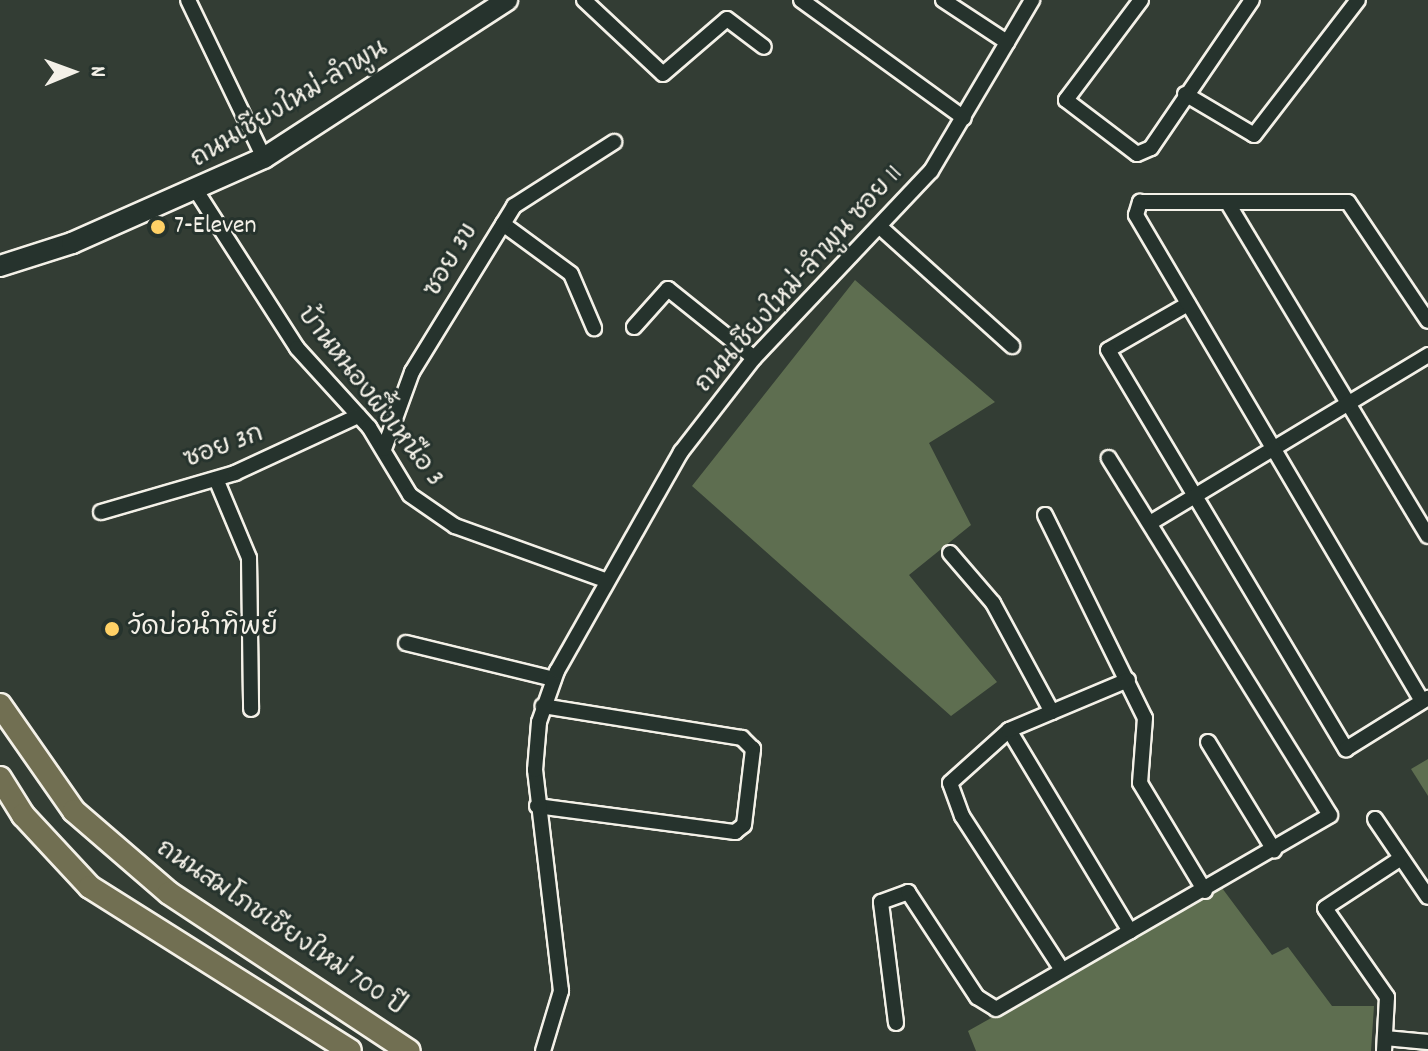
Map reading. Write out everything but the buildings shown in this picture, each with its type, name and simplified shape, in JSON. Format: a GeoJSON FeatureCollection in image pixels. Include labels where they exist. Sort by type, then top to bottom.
{"type":"FeatureCollection","features":[{"type":"Feature","properties":{"kind":"main road","name":"ถนนเชียงใหม่-ลำพูน"},"geometry":{"type":"LineString","coordinates":[[0,266],[197,192],[264,158],[507,0]]}},
{"type":"Feature","properties":{"kind":"main road","name":"ถนนสมโภชเชียงใหม่ 700 ปี"},"geometry":{"type":"LineString","coordinates":[[0,705],[74,811],[169,893],[409,1051]]}},
{"type":"Feature","properties":{"kind":"main road"},"geometry":{"type":"LineString","coordinates":[[0,778],[90,887],[350,1051]]}},
{"type":"Feature","properties":{"kind":"street"},"geometry":{"type":"LineString","coordinates":[[188,0],[264,158]]}},
{"type":"Feature","properties":{"kind":"street"},"geometry":{"type":"LineString","coordinates":[[584,0],[663,74],[727,19],[764,47]]}},
{"type":"Feature","properties":{"kind":"street"},"geometry":{"type":"LineString","coordinates":[[801,0],[964,118]]}},
{"type":"Feature","properties":{"kind":"street"},"geometry":{"type":"LineString","coordinates":[[943,0],[1007,42]]}},
{"type":"Feature","properties":{"kind":"street","name":"ถนนเชียงใหม่-ลำพูน ซอย 11"},"geometry":{"type":"LineString","coordinates":[[543,1051],[561,991],[537,806],[543,706],[554,679],[605,580],[681,452],[754,358],[931,171],[1032,0]]}},
{"type":"Feature","properties":{"kind":"street"},"geometry":{"type":"LineString","coordinates":[[1141,0],[1066,100],[1137,154],[1151,148],[1252,0]]}},
{"type":"Feature","properties":{"kind":"street"},"geometry":{"type":"LineString","coordinates":[[1185,94],[1254,135],[1358,0]]}},
{"type":"Feature","properties":{"kind":"street","name":"ซอย 3ข"},"geometry":{"type":"LineString","coordinates":[[384,449],[412,372],[514,206],[614,142]]}},
{"type":"Feature","properties":{"kind":"street","name":"บ้านหนองผึ้งเหนือ 3"},"geometry":{"type":"LineString","coordinates":[[197,192],[297,348],[358,416],[428,512],[605,580]]}},
{"type":"Feature","properties":{"kind":"street"},"geometry":{"type":"LineString","coordinates":[[1188,304],[1108,350],[1346,749],[1425,699],[1271,448],[1188,304],[1136,215],[1140,202],[1229,205],[1348,202],[1428,321]]}},
{"type":"Feature","properties":{"kind":"street"},"geometry":{"type":"LineString","coordinates":[[1229,205],[1428,536]]}},
{"type":"Feature","properties":{"kind":"street"},"geometry":{"type":"LineString","coordinates":[[503,224],[571,274],[594,328]]}},
{"type":"Feature","properties":{"kind":"street"},"geometry":{"type":"LineString","coordinates":[[880,227],[1012,346]]}},
{"type":"Feature","properties":{"kind":"street"},"geometry":{"type":"LineString","coordinates":[[634,327],[668,289],[754,358]]}},
{"type":"Feature","properties":{"kind":"street"},"geometry":{"type":"LineString","coordinates":[[1150,523],[1428,355]]}},
{"type":"Feature","properties":{"kind":"street","name":"ซอย 3ก"},"geometry":{"type":"LineString","coordinates":[[101,512],[216,479],[358,416]]}},
{"type":"Feature","properties":{"kind":"street"},"geometry":{"type":"LineString","coordinates":[[896,1023],[881,902],[908,892],[989,1007],[1205,891],[1330,815],[1109,458]]}},
{"type":"Feature","properties":{"kind":"street"},"geometry":{"type":"LineString","coordinates":[[216,479],[249,558],[251,709]]}},
{"type":"Feature","properties":{"kind":"street"},"geometry":{"type":"LineString","coordinates":[[1045,515],[1145,718],[1140,783],[1205,891]]}},
{"type":"Feature","properties":{"kind":"street"},"geometry":{"type":"LineString","coordinates":[[950,553],[993,603],[1052,712]]}},
{"type":"Feature","properties":{"kind":"street"},"geometry":{"type":"LineString","coordinates":[[406,643],[554,679]]}},
{"type":"Feature","properties":{"kind":"street"},"geometry":{"type":"LineString","coordinates":[[1062,970],[950,793],[958,773],[1009,730],[1128,680]]}},
{"type":"Feature","properties":{"kind":"street"},"geometry":{"type":"LineString","coordinates":[[537,806],[735,832],[744,825],[753,749],[742,738],[543,706]]}},
{"type":"Feature","properties":{"kind":"street"},"geometry":{"type":"LineString","coordinates":[[1009,730],[1130,931]]}},
{"type":"Feature","properties":{"kind":"street"},"geometry":{"type":"LineString","coordinates":[[1208,742],[1274,850]]}},
{"type":"Feature","properties":{"kind":"street"},"geometry":{"type":"LineString","coordinates":[[1375,819],[1428,897]]}},
{"type":"Feature","properties":{"kind":"street"},"geometry":{"type":"LineString","coordinates":[[1401,858],[1325,908],[1387,997],[1385,1045],[1428,1042]]}},
{"type":"Feature","properties":{"kind":"green space"},"geometry":{"type":"Polygon","coordinates":[[[855,280],[995,402],[929,443],[971,525],[909,575],[997,682],[951,716],[692,486],[855,280]]]}},
{"type":"Feature","properties":{"kind":"green space"},"geometry":{"type":"Polygon","coordinates":[[[1428,759],[1428,796],[1411,769],[1428,759]]]}},
{"type":"Feature","properties":{"kind":"green space"},"geometry":{"type":"Polygon","coordinates":[[[1222,888],[1272,955],[1288,947],[1332,1006],[1374,1006],[1371,1051],[976,1051],[968,1031],[1222,888]]]}},
{"type":"Feature","properties":{"kind":"place","name":"7-Eleven"},"geometry":{"type":"Point","coordinates":[158,227]}},
{"type":"Feature","properties":{"kind":"place","name":"วัดบ่อนำทิพย์"},"geometry":{"type":"Point","coordinates":[112,629]}}]}
